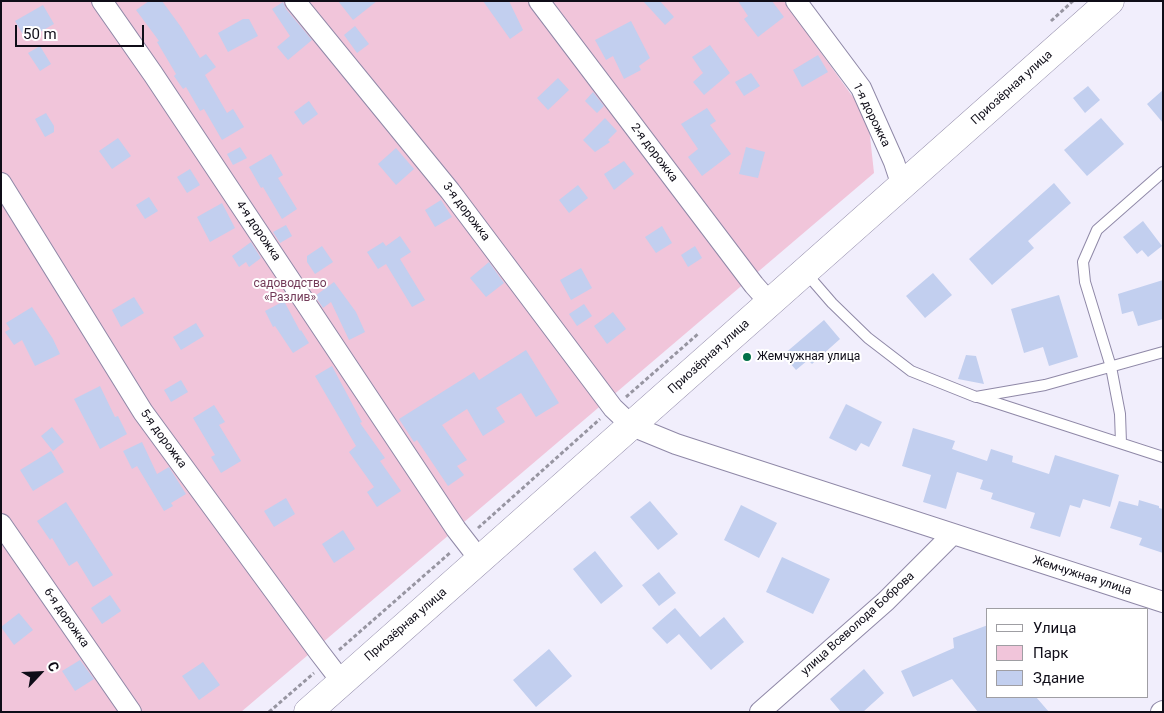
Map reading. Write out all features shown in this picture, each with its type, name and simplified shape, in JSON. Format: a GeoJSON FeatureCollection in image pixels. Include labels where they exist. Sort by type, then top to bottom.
{"type":"FeatureCollection","features":[{"type":"Feature","properties":{"kind":"street","name":"4-я дорожка"},"geometry":{"type":"LineString","coordinates":[[102,1],[472,550]]}},
{"type":"Feature","properties":{"kind":"street","name":"3-я дорожка"},"geometry":{"type":"LineString","coordinates":[[295,1],[450,191],[622,417]]}},
{"type":"Feature","properties":{"kind":"street","name":"2-я дорожка"},"geometry":{"type":"LineString","coordinates":[[539,1],[754,286],[770,303]]}},
{"type":"Feature","properties":{"kind":"street","name":"1-я дорожка"},"geometry":{"type":"LineString","coordinates":[[796,1],[861,88],[894,162],[902,186]]}},
{"type":"Feature","properties":{"kind":"street","name":"Приозёрная улица"},"geometry":{"type":"LineString","coordinates":[[308,712],[334,672],[622,417],[770,303],[1110,1]]}},
{"type":"Feature","properties":{"kind":"street","name":"5-я дорожка"},"geometry":{"type":"LineString","coordinates":[[1,183],[143,412],[334,672]]}},
{"type":"Feature","properties":{"kind":"street","name":"Жемчужная улица"},"geometry":{"type":"LineString","coordinates":[[622,417],[676,444],[1163,602]]}},
{"type":"Feature","properties":{"kind":"street","name":"6-я дорожка"},"geometry":{"type":"LineString","coordinates":[[1,524],[131,712]]}},
{"type":"Feature","properties":{"kind":"street","name":"улица Всеволода Боброва"},"geometry":{"type":"LineString","coordinates":[[760,712],[886,601],[953,534]]}},
{"type":"Feature","properties":{"kind":"lane"},"geometry":{"type":"LineString","coordinates":[[1121,443],[1120,414],[1111,367],[1085,282],[1083,262],[1097,230],[1163,172]]}},
{"type":"Feature","properties":{"kind":"lane"},"geometry":{"type":"LineString","coordinates":[[805,272],[832,303],[868,338],[911,371],[976,396],[1163,457]]}},
{"type":"Feature","properties":{"kind":"lane"},"geometry":{"type":"LineString","coordinates":[[976,396],[1044,385],[1163,352]]}},
{"type":"Feature","properties":{"kind":"path"},"geometry":{"type":"LineString","coordinates":[[1044,27],[1073,1]]}},
{"type":"Feature","properties":{"kind":"path"},"geometry":{"type":"LineString","coordinates":[[269,712],[334,672],[622,417],[704,329]]}},
{"type":"Feature","properties":{"kind":"green space","name":"садоводство «Разлив»"},"geometry":{"type":"Polygon","coordinates":[[[1,1],[784,1],[868,118],[874,173],[241,712],[1,712],[1,1]]]}},
{"type":"Feature","properties":{"kind":"building"},"geometry":{"type":"Polygon","coordinates":[[[149,1],[162,1],[200,58],[206,54],[216,67],[205,75],[227,113],[233,109],[244,127],[222,140],[204,109],[200,111],[186,87],[183,89],[174,76],[176,74],[157,42],[159,41],[136,10],[149,1]]]}},
{"type":"Feature","properties":{"kind":"building"},"geometry":{"type":"Polygon","coordinates":[[[338,1],[377,1],[353,20],[338,1]]]}},
{"type":"Feature","properties":{"kind":"building"},"geometry":{"type":"Polygon","coordinates":[[[483,1],[509,1],[523,30],[510,39],[483,1]]]}},
{"type":"Feature","properties":{"kind":"building"},"geometry":{"type":"Polygon","coordinates":[[[643,1],[660,1],[674,17],[665,25],[643,1]]]}},
{"type":"Feature","properties":{"kind":"building"},"geometry":{"type":"Polygon","coordinates":[[[738,1],[772,1],[784,17],[758,37],[744,19],[748,16],[738,1]]]}},
{"type":"Feature","properties":{"kind":"building"},"geometry":{"type":"Polygon","coordinates":[[[283,2],[286,9],[312,40],[288,60],[277,47],[290,36],[272,9],[283,2]]]}},
{"type":"Feature","properties":{"kind":"building"},"geometry":{"type":"Polygon","coordinates":[[[43,5],[54,24],[26,40],[15,21],[43,5]]]}},
{"type":"Feature","properties":{"kind":"building"},"geometry":{"type":"Polygon","coordinates":[[[243,19],[249,19],[258,36],[228,52],[218,33],[243,19]]]}},
{"type":"Feature","properties":{"kind":"building"},"geometry":{"type":"Polygon","coordinates":[[[631,21],[650,58],[639,66],[641,70],[624,79],[613,56],[606,60],[595,40],[631,21]]]}},
{"type":"Feature","properties":{"kind":"building"},"geometry":{"type":"Polygon","coordinates":[[[355,26],[369,44],[357,53],[344,35],[355,26]]]}},
{"type":"Feature","properties":{"kind":"building"},"geometry":{"type":"Polygon","coordinates":[[[710,45],[730,73],[704,95],[693,82],[703,73],[692,57],[710,45]]]}},
{"type":"Feature","properties":{"kind":"building"},"geometry":{"type":"Polygon","coordinates":[[[40,46],[51,64],[40,71],[28,53],[40,46]]]}},
{"type":"Feature","properties":{"kind":"building"},"geometry":{"type":"Polygon","coordinates":[[[818,55],[828,72],[802,87],[793,70],[818,55]]]}},
{"type":"Feature","properties":{"kind":"building"},"geometry":{"type":"Polygon","coordinates":[[[751,73],[760,86],[744,96],[735,82],[751,73]]]}},
{"type":"Feature","properties":{"kind":"building"},"geometry":{"type":"Polygon","coordinates":[[[558,78],[569,90],[548,110],[537,98],[558,78]]]}},
{"type":"Feature","properties":{"kind":"building"},"geometry":{"type":"Polygon","coordinates":[[[1088,86],[1100,100],[1085,113],[1073,98],[1088,86]]]}},
{"type":"Feature","properties":{"kind":"building"},"geometry":{"type":"Polygon","coordinates":[[[1163,90],[1163,123],[1147,104],[1163,90]]]}},
{"type":"Feature","properties":{"kind":"building"},"geometry":{"type":"Polygon","coordinates":[[[593,92],[604,106],[597,113],[585,101],[593,92]]]}},
{"type":"Feature","properties":{"kind":"building"},"geometry":{"type":"Polygon","coordinates":[[[309,101],[318,114],[303,125],[294,112],[309,101]]]}},
{"type":"Feature","properties":{"kind":"building"},"geometry":{"type":"Polygon","coordinates":[[[707,108],[716,121],[710,125],[731,154],[702,176],[688,157],[698,149],[681,124],[707,108]]]}},
{"type":"Feature","properties":{"kind":"building"},"geometry":{"type":"Polygon","coordinates":[[[46,113],[54,126],[54,132],[45,137],[35,119],[46,113]]]}},
{"type":"Feature","properties":{"kind":"building"},"geometry":{"type":"Polygon","coordinates":[[[605,118],[617,131],[608,140],[610,142],[595,152],[583,140],[605,118]]]}},
{"type":"Feature","properties":{"kind":"building"},"geometry":{"type":"Polygon","coordinates":[[[1101,118],[1124,144],[1087,176],[1064,150],[1101,118]]]}},
{"type":"Feature","properties":{"kind":"building"},"geometry":{"type":"Polygon","coordinates":[[[118,138],[131,156],[112,169],[99,151],[118,138]]]}},
{"type":"Feature","properties":{"kind":"building"},"geometry":{"type":"Polygon","coordinates":[[[240,147],[247,158],[233,165],[227,154],[240,147]]]}},
{"type":"Feature","properties":{"kind":"building"},"geometry":{"type":"Polygon","coordinates":[[[746,147],[765,152],[758,178],[739,174],[746,147]]]}},
{"type":"Feature","properties":{"kind":"building"},"geometry":{"type":"Polygon","coordinates":[[[396,148],[414,169],[396,185],[378,164],[396,148]]]}},
{"type":"Feature","properties":{"kind":"building"},"geometry":{"type":"Polygon","coordinates":[[[271,154],[283,175],[278,178],[297,209],[282,219],[249,167],[271,154]]]}},
{"type":"Feature","properties":{"kind":"building"},"geometry":{"type":"Polygon","coordinates":[[[624,161],[634,174],[614,190],[604,174],[624,161]]]}},
{"type":"Feature","properties":{"kind":"building"},"geometry":{"type":"Polygon","coordinates":[[[190,169],[200,185],[187,193],[177,177],[190,169]]]}},
{"type":"Feature","properties":{"kind":"building"},"geometry":{"type":"Polygon","coordinates":[[[1054,183],[1071,203],[1028,241],[1034,248],[992,285],[969,259],[1054,183]]]}},
{"type":"Feature","properties":{"kind":"building"},"geometry":{"type":"Polygon","coordinates":[[[578,185],[588,198],[569,213],[559,200],[578,185]]]}},
{"type":"Feature","properties":{"kind":"building"},"geometry":{"type":"Polygon","coordinates":[[[149,197],[158,211],[145,219],[136,205],[149,197]]]}},
{"type":"Feature","properties":{"kind":"building"},"geometry":{"type":"Polygon","coordinates":[[[441,200],[452,217],[435,227],[425,210],[441,200]]]}},
{"type":"Feature","properties":{"kind":"building"},"geometry":{"type":"Polygon","coordinates":[[[222,203],[235,228],[210,242],[197,217],[222,203]]]}},
{"type":"Feature","properties":{"kind":"building"},"geometry":{"type":"Polygon","coordinates":[[[1143,221],[1162,246],[1148,257],[1142,250],[1137,254],[1123,237],[1143,221]]]}},
{"type":"Feature","properties":{"kind":"building"},"geometry":{"type":"Polygon","coordinates":[[[286,225],[292,236],[280,243],[273,232],[286,225]]]}},
{"type":"Feature","properties":{"kind":"building"},"geometry":{"type":"Polygon","coordinates":[[[662,226],[672,243],[656,253],[645,237],[662,226]]]}},
{"type":"Feature","properties":{"kind":"building"},"geometry":{"type":"Polygon","coordinates":[[[400,236],[411,252],[400,259],[425,300],[412,307],[386,264],[378,269],[367,252],[383,242],[386,246],[400,236]]]}},
{"type":"Feature","properties":{"kind":"building"},"geometry":{"type":"Polygon","coordinates":[[[251,242],[261,258],[249,267],[246,262],[239,267],[232,256],[251,242]]]}},
{"type":"Feature","properties":{"kind":"building"},"geometry":{"type":"Polygon","coordinates":[[[322,246],[333,262],[315,274],[307,262],[307,256],[322,246]]]}},
{"type":"Feature","properties":{"kind":"building"},"geometry":{"type":"Polygon","coordinates":[[[695,246],[702,258],[688,267],[681,255],[695,246]]]}},
{"type":"Feature","properties":{"kind":"building"},"geometry":{"type":"Polygon","coordinates":[[[489,262],[504,283],[486,297],[470,278],[489,262]]]}},
{"type":"Feature","properties":{"kind":"building"},"geometry":{"type":"Polygon","coordinates":[[[581,268],[592,288],[571,300],[560,280],[581,268]]]}},
{"type":"Feature","properties":{"kind":"building"},"geometry":{"type":"Polygon","coordinates":[[[933,273],[952,295],[925,318],[906,296],[933,273]]]}},
{"type":"Feature","properties":{"kind":"building"},"geometry":{"type":"Polygon","coordinates":[[[1163,280],[1163,319],[1138,326],[1133,311],[1122,314],[1118,294],[1163,280]]]}},
{"type":"Feature","properties":{"kind":"building"},"geometry":{"type":"Polygon","coordinates":[[[334,282],[356,312],[365,332],[349,340],[331,302],[323,308],[315,296],[334,282]]]}},
{"type":"Feature","properties":{"kind":"building"},"geometry":{"type":"Polygon","coordinates":[[[1059,295],[1078,357],[1049,366],[1043,347],[1024,353],[1011,309],[1059,295]]]}},
{"type":"Feature","properties":{"kind":"building"},"geometry":{"type":"Polygon","coordinates":[[[134,297],[144,313],[121,327],[112,310],[134,297]]]}},
{"type":"Feature","properties":{"kind":"building"},"geometry":{"type":"Polygon","coordinates":[[[284,301],[300,331],[309,343],[293,353],[275,326],[273,327],[265,311],[284,301]]]}},
{"type":"Feature","properties":{"kind":"building"},"geometry":{"type":"Polygon","coordinates":[[[584,304],[592,316],[577,326],[569,314],[584,304]]]}},
{"type":"Feature","properties":{"kind":"building"},"geometry":{"type":"Polygon","coordinates":[[[32,307],[53,339],[60,354],[35,366],[22,340],[14,345],[5,332],[10,329],[6,323],[32,307]]]}},
{"type":"Feature","properties":{"kind":"building"},"geometry":{"type":"Polygon","coordinates":[[[613,312],[626,329],[607,344],[594,326],[613,312]]]}},
{"type":"Feature","properties":{"kind":"building"},"geometry":{"type":"Polygon","coordinates":[[[824,320],[840,339],[812,364],[808,360],[796,370],[783,355],[824,320]]]}},
{"type":"Feature","properties":{"kind":"building"},"geometry":{"type":"Polygon","coordinates":[[[196,323],[204,336],[181,350],[173,337],[196,323]]]}},
{"type":"Feature","properties":{"kind":"building"},"geometry":{"type":"Polygon","coordinates":[[[526,350],[559,403],[536,417],[521,393],[496,408],[505,422],[483,436],[467,409],[442,425],[467,460],[457,466],[464,475],[448,486],[417,440],[414,442],[399,419],[474,372],[479,380],[526,350]]]}},
{"type":"Feature","properties":{"kind":"building"},"geometry":{"type":"Polygon","coordinates":[[[966,355],[976,356],[984,384],[958,379],[966,355]]]}},
{"type":"Feature","properties":{"kind":"building"},"geometry":{"type":"Polygon","coordinates":[[[332,366],[362,422],[360,423],[385,458],[380,461],[401,491],[377,507],[367,492],[374,487],[349,452],[356,446],[315,376],[332,366]]]}},
{"type":"Feature","properties":{"kind":"building"},"geometry":{"type":"Polygon","coordinates":[[[181,380],[188,392],[171,402],[164,390],[181,380]]]}},
{"type":"Feature","properties":{"kind":"building"},"geometry":{"type":"Polygon","coordinates":[[[100,386],[115,417],[118,416],[127,434],[100,449],[74,399],[100,386]]]}},
{"type":"Feature","properties":{"kind":"building"},"geometry":{"type":"Polygon","coordinates":[[[846,404],[882,422],[869,447],[861,443],[856,451],[829,438],[846,404]]]}},
{"type":"Feature","properties":{"kind":"building"},"geometry":{"type":"Polygon","coordinates":[[[214,405],[225,422],[219,425],[241,461],[221,473],[211,457],[215,455],[193,418],[214,405]]]}},
{"type":"Feature","properties":{"kind":"building"},"geometry":{"type":"Polygon","coordinates":[[[52,427],[64,442],[53,451],[41,436],[52,427]]]}},
{"type":"Feature","properties":{"kind":"building"},"geometry":{"type":"Polygon","coordinates":[[[913,428],[955,441],[952,449],[987,461],[991,449],[1013,456],[1012,462],[1049,474],[1055,455],[1119,475],[1110,507],[1083,499],[1080,508],[1070,505],[1060,537],[1030,528],[1035,513],[991,499],[993,493],[980,489],[983,480],[957,472],[946,509],[923,502],[931,475],[902,466],[913,428]]]}},
{"type":"Feature","properties":{"kind":"building"},"geometry":{"type":"Polygon","coordinates":[[[142,442],[157,474],[169,467],[186,494],[171,503],[173,506],[164,511],[137,466],[132,469],[123,451],[142,442]]]}},
{"type":"Feature","properties":{"kind":"building"},"geometry":{"type":"Polygon","coordinates":[[[51,451],[64,472],[33,491],[20,470],[51,451]]]}},
{"type":"Feature","properties":{"kind":"building"},"geometry":{"type":"Polygon","coordinates":[[[286,498],[295,514],[274,527],[264,511],[286,498]]]}},
{"type":"Feature","properties":{"kind":"building"},"geometry":{"type":"Polygon","coordinates":[[[1139,500],[1163,509],[1163,553],[1139,545],[1142,538],[1110,528],[1119,501],[1138,506],[1139,500]]]}},
{"type":"Feature","properties":{"kind":"building"},"geometry":{"type":"Polygon","coordinates":[[[650,501],[678,534],[658,550],[630,517],[650,501]]]}},
{"type":"Feature","properties":{"kind":"building"},"geometry":{"type":"Polygon","coordinates":[[[66,502],[113,575],[93,587],[77,561],[69,566],[52,538],[50,540],[37,521],[66,502]]]}},
{"type":"Feature","properties":{"kind":"building"},"geometry":{"type":"Polygon","coordinates":[[[741,505],[777,523],[759,558],[724,540],[741,505]]]}},
{"type":"Feature","properties":{"kind":"building"},"geometry":{"type":"Polygon","coordinates":[[[343,530],[355,549],[334,563],[322,544],[343,530]]]}},
{"type":"Feature","properties":{"kind":"building"},"geometry":{"type":"Polygon","coordinates":[[[595,551],[623,586],[601,604],[573,569],[595,551]]]}},
{"type":"Feature","properties":{"kind":"building"},"geometry":{"type":"Polygon","coordinates":[[[782,557],[830,579],[813,614],[766,592],[782,557]]]}},
{"type":"Feature","properties":{"kind":"building"},"geometry":{"type":"Polygon","coordinates":[[[659,572],[676,593],[659,606],[642,585],[659,572]]]}},
{"type":"Feature","properties":{"kind":"building"},"geometry":{"type":"Polygon","coordinates":[[[110,595],[121,611],[102,624],[91,608],[110,595]]]}},
{"type":"Feature","properties":{"kind":"building"},"geometry":{"type":"Polygon","coordinates":[[[675,608],[700,637],[724,617],[744,642],[711,670],[679,634],[667,644],[652,628],[675,608]]]}},
{"type":"Feature","properties":{"kind":"building"},"geometry":{"type":"Polygon","coordinates":[[[19,613],[33,630],[14,645],[1,627],[19,613]]]}},
{"type":"Feature","properties":{"kind":"building"},"geometry":{"type":"Polygon","coordinates":[[[986,626],[986,698],[1037,698],[1049,712],[978,712],[952,679],[913,697],[901,671],[954,648],[953,638],[986,626]]]}},
{"type":"Feature","properties":{"kind":"building"},"geometry":{"type":"Polygon","coordinates":[[[549,649],[572,676],[536,707],[513,680],[549,649]]]}},
{"type":"Feature","properties":{"kind":"building"},"geometry":{"type":"Polygon","coordinates":[[[80,660],[94,679],[75,691],[62,671],[80,660]]]}},
{"type":"Feature","properties":{"kind":"building"},"geometry":{"type":"Polygon","coordinates":[[[203,662],[220,685],[199,700],[182,676],[203,662]]]}},
{"type":"Feature","properties":{"kind":"building"},"geometry":{"type":"Polygon","coordinates":[[[864,669],[884,693],[863,712],[841,712],[830,699],[864,669]]]}},
{"type":"Feature","properties":{"kind":"place","name":"Жемчужная улица"},"geometry":{"type":"Point","coordinates":[747,357]}}]}
